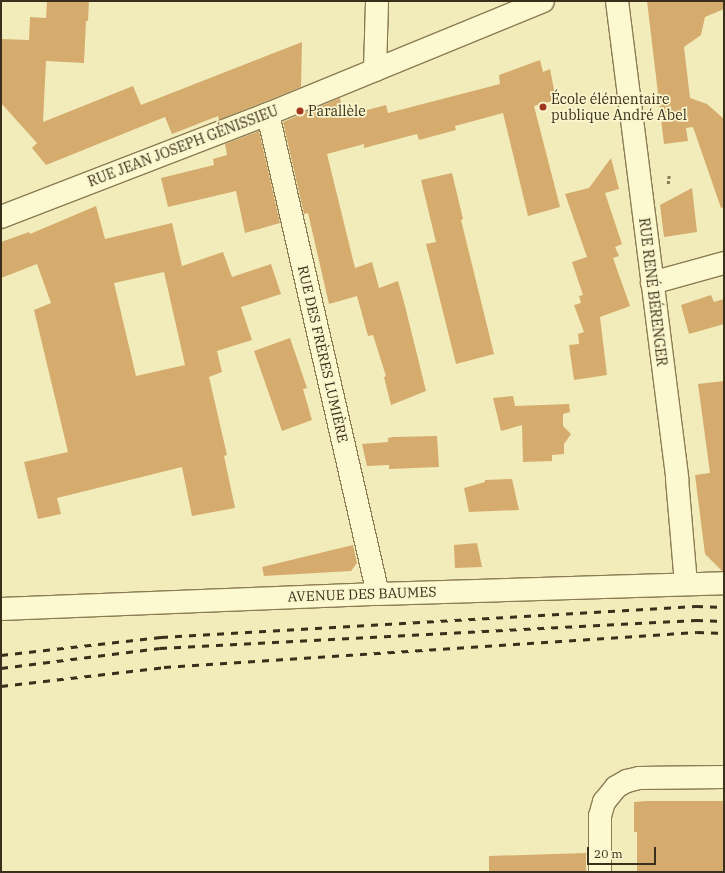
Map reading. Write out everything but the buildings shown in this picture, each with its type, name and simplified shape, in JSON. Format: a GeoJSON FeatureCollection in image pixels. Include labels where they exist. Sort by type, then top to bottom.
{"type":"FeatureCollection","features":[{"type":"Feature","properties":{"kind":"street"},"geometry":{"type":"LineString","coordinates":[[375,70],[377,1]]}},
{"type":"Feature","properties":{"kind":"street","name":"RUE JEAN JOSEPH GÉNISSIEU"},"geometry":{"type":"LineString","coordinates":[[1,217],[268,114],[543,1]]}},
{"type":"Feature","properties":{"kind":"street","name":"RUE RENÉ BÉRENGER"},"geometry":{"type":"LineString","coordinates":[[617,1],[677,479],[686,583]]}},
{"type":"Feature","properties":{"kind":"street","name":"RUE DES FRÈRES LUMIÈRE"},"geometry":{"type":"LineString","coordinates":[[268,114],[378,594]]}},
{"type":"Feature","properties":{"kind":"street"},"geometry":{"type":"LineString","coordinates":[[652,284],[724,263]]}},
{"type":"Feature","properties":{"kind":"street","name":"AVENUE DES BAUMES"},"geometry":{"type":"LineString","coordinates":[[1,609],[378,594],[686,583],[724,583]]}},
{"type":"Feature","properties":{"kind":"street"},"geometry":{"type":"LineString","coordinates":[[600,872],[600,816],[604,802],[616,787],[627,781],[639,778],[724,777]]}},
{"type":"Feature","properties":{"kind":"path"},"geometry":{"type":"LineString","coordinates":[[668,184],[669,175]]}},
{"type":"Feature","properties":{"kind":"railway"},"geometry":{"type":"LineString","coordinates":[[1,655],[161,637],[696,606],[724,607]]}},
{"type":"Feature","properties":{"kind":"railway"},"geometry":{"type":"LineString","coordinates":[[1,668],[160,648],[696,620],[724,621]]}},
{"type":"Feature","properties":{"kind":"railway"},"geometry":{"type":"LineString","coordinates":[[1,686],[164,667],[697,632],[724,633]]}},
{"type":"Feature","properties":{"kind":"place","name":"École élémentaire publique André Abel"},"geometry":{"type":"Point","coordinates":[543,107]}},
{"type":"Feature","properties":{"kind":"place","name":"Parallèle"},"geometry":{"type":"Point","coordinates":[300,111]}}]}
